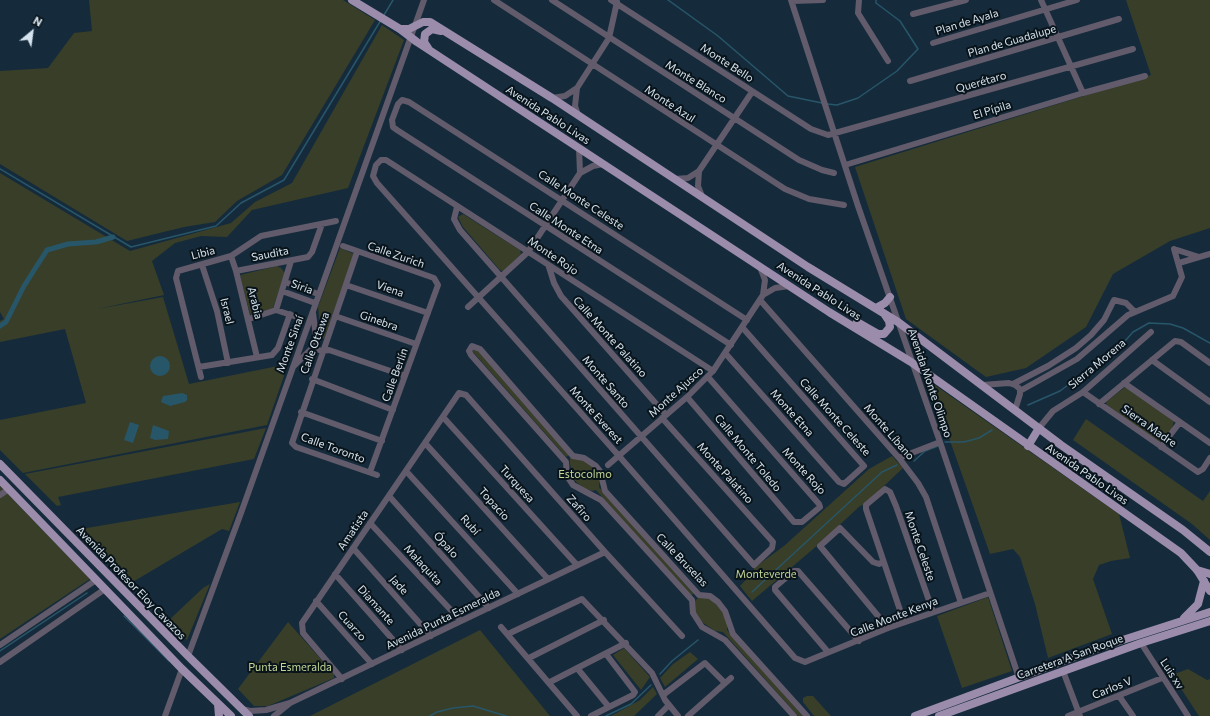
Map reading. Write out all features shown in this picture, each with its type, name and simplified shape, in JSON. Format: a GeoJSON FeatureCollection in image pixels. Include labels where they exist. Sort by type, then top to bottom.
{"type":"FeatureCollection","features":[{"type":"Feature","properties":{"kind":"main road","name":"Avenida Pablo Livas"},"geometry":{"type":"LineString","coordinates":[[352,0],[398,28],[410,38],[760,267],[792,286],[829,312],[911,362],[1181,553],[1197,570],[1210,591]]}},
{"type":"Feature","properties":{"kind":"main road","name":"Avenida Pablo Livas"},"geometry":{"type":"LineString","coordinates":[[398,28],[408,29],[427,21],[552,98],[702,197],[898,322],[1061,445],[1208,549]]}},
{"type":"Feature","properties":{"kind":"main road"},"geometry":{"type":"LineString","coordinates":[[432,52],[424,42],[425,34],[432,29],[446,32]]}},
{"type":"Feature","properties":{"kind":"main road"},"geometry":{"type":"LineString","coordinates":[[876,308],[885,303],[890,297]]}},
{"type":"Feature","properties":{"kind":"main road"},"geometry":{"type":"LineString","coordinates":[[829,312],[854,321],[880,334],[886,333],[890,327],[889,321],[883,313]]}},
{"type":"Feature","properties":{"kind":"main road"},"geometry":{"type":"LineString","coordinates":[[1028,446],[1039,428]]}},
{"type":"Feature","properties":{"kind":"main road","name":"Avenida Profesor Eloy Cavazos"},"geometry":{"type":"LineString","coordinates":[[0,464],[188,656],[249,716]]}},
{"type":"Feature","properties":{"kind":"main road","name":"Avenida Profesor Eloy Cavazos"},"geometry":{"type":"LineString","coordinates":[[0,480],[182,669],[231,716]]}},
{"type":"Feature","properties":{"kind":"main road"},"geometry":{"type":"LineString","coordinates":[[1197,570],[1210,574]]}},
{"type":"Feature","properties":{"kind":"main road"},"geometry":{"type":"LineString","coordinates":[[1179,622],[1198,604],[1204,582]]}},
{"type":"Feature","properties":{"kind":"main road"},"geometry":{"type":"LineString","coordinates":[[1101,647],[1106,649],[1129,641],[1141,643],[1147,636],[1179,622],[1210,612]]}},
{"type":"Feature","properties":{"kind":"main road","name":"Carretera A San Roque"},"geometry":{"type":"LineString","coordinates":[[939,716],[1141,643],[1210,621]]}},
{"type":"Feature","properties":{"kind":"main road","name":"Carretera A San Roque"},"geometry":{"type":"LineString","coordinates":[[915,716],[1101,647],[1179,622]]}},
{"type":"Feature","properties":{"kind":"main road"},"geometry":{"type":"LineString","coordinates":[[218,704],[219,716]]}},
{"type":"Feature","properties":{"kind":"street","name":"Monte Sinaí"},"geometry":{"type":"LineString","coordinates":[[188,656],[241,513],[424,0]]}},
{"type":"Feature","properties":{"kind":"street","name":"Monte Azul"},"geometry":{"type":"LineString","coordinates":[[494,0],[716,146],[791,192],[815,201],[844,205]]}},
{"type":"Feature","properties":{"kind":"street","name":"Monte Blanco"},"geometry":{"type":"LineString","coordinates":[[552,0],[799,160],[822,170],[834,173]]}},
{"type":"Feature","properties":{"kind":"street"},"geometry":{"type":"LineString","coordinates":[[792,0],[823,0]]}},
{"type":"Feature","properties":{"kind":"street","name":"Avenida Monte Olimpo"},"geometry":{"type":"LineString","coordinates":[[792,0],[845,165],[1019,678]]}},
{"type":"Feature","properties":{"kind":"street"},"geometry":{"type":"LineString","coordinates":[[859,0],[858,13],[888,61]]}},
{"type":"Feature","properties":{"kind":"street"},"geometry":{"type":"LineString","coordinates":[[913,14],[966,0]]}},
{"type":"Feature","properties":{"kind":"street"},"geometry":{"type":"LineString","coordinates":[[1041,0],[1072,65],[1083,93]]}},
{"type":"Feature","properties":{"kind":"street","name":"Plan de Ayala"},"geometry":{"type":"LineString","coordinates":[[932,43],[1077,0]]}},
{"type":"Feature","properties":{"kind":"street"},"geometry":{"type":"LineString","coordinates":[[578,115],[575,106],[577,88],[609,38],[615,1]]}},
{"type":"Feature","properties":{"kind":"street","name":"Monte Bello"},"geometry":{"type":"LineString","coordinates":[[615,1],[752,92],[818,133],[828,136],[835,135]]}},
{"type":"Feature","properties":{"kind":"street","name":"Plan de Guadalupe"},"geometry":{"type":"LineString","coordinates":[[910,81],[1119,19]]}},
{"type":"Feature","properties":{"kind":"street","name":"Querétaro"},"geometry":{"type":"LineString","coordinates":[[835,135],[1072,65],[1132,49]]}},
{"type":"Feature","properties":{"kind":"street","name":"El Pípila"},"geometry":{"type":"LineString","coordinates":[[845,165],[1144,76]]}},
{"type":"Feature","properties":{"kind":"street"},"geometry":{"type":"LineString","coordinates":[[552,98],[560,97],[577,88]]}},
{"type":"Feature","properties":{"kind":"street"},"geometry":{"type":"LineString","coordinates":[[675,179],[688,178],[699,171],[752,92]]}},
{"type":"Feature","properties":{"kind":"street","name":"Calle Monte Etna"},"geometry":{"type":"LineString","coordinates":[[402,100],[397,106],[392,118],[392,125],[397,130],[731,346]]}},
{"type":"Feature","properties":{"kind":"street","name":"Calle Monte Celeste"},"geometry":{"type":"LineString","coordinates":[[402,100],[409,102],[747,320]]}},
{"type":"Feature","properties":{"kind":"street"},"geometry":{"type":"LineString","coordinates":[[579,148],[580,173]]}},
{"type":"Feature","properties":{"kind":"street"},"geometry":{"type":"LineString","coordinates":[[367,157],[375,168]]}},
{"type":"Feature","properties":{"kind":"street","name":"Monte Rojo"},"geometry":{"type":"LineString","coordinates":[[375,168],[381,160],[386,160],[549,267],[713,371]]}},
{"type":"Feature","properties":{"kind":"street"},"geometry":{"type":"LineString","coordinates":[[468,306],[502,278],[528,252],[580,173],[593,166],[603,164]]}},
{"type":"Feature","properties":{"kind":"street","name":"Monte Everest"},"geometry":{"type":"LineString","coordinates":[[375,168],[374,178],[478,298],[794,658],[805,662]]}},
{"type":"Feature","properties":{"kind":"street"},"geometry":{"type":"LineString","coordinates":[[699,171],[698,186],[702,197]]}},
{"type":"Feature","properties":{"kind":"street","name":"Monte Santo"},"geometry":{"type":"LineString","coordinates":[[457,207],[454,219],[460,230],[754,565]]}},
{"type":"Feature","properties":{"kind":"street","name":"Libia"},"geometry":{"type":"LineString","coordinates":[[201,377],[176,275],[180,270],[230,256],[260,236],[336,221]]}},
{"type":"Feature","properties":{"kind":"street","name":"Saudita"},"geometry":{"type":"LineString","coordinates":[[236,271],[308,257],[312,252],[322,224]]}},
{"type":"Feature","properties":{"kind":"street","name":"Calle Zurich"},"geometry":{"type":"LineString","coordinates":[[343,246],[434,278],[438,285]]}},
{"type":"Feature","properties":{"kind":"street"},"geometry":{"type":"LineString","coordinates":[[1015,410],[1020,391],[1077,359],[1134,311],[1173,296],[1182,277],[1174,249],[1198,257]]}},
{"type":"Feature","properties":{"kind":"street","name":"Calle Ottawa"},"geometry":{"type":"LineString","coordinates":[[291,440],[312,379],[325,349],[357,252]]}},
{"type":"Feature","properties":{"kind":"street"},"geometry":{"type":"LineString","coordinates":[[1179,263],[1210,254]]}},
{"type":"Feature","properties":{"kind":"street","name":"Arabia"},"geometry":{"type":"LineString","coordinates":[[230,256],[236,271],[249,319],[257,357]]}},
{"type":"Feature","properties":{"kind":"street"},"geometry":{"type":"LineString","coordinates":[[276,310],[291,261]]}},
{"type":"Feature","properties":{"kind":"street","name":"Israel"},"geometry":{"type":"LineString","coordinates":[[202,264],[216,306],[228,363]]}},
{"type":"Feature","properties":{"kind":"street","name":"Calle Monte Palatino"},"geometry":{"type":"LineString","coordinates":[[549,267],[554,283],[561,296],[664,416]]}},
{"type":"Feature","properties":{"kind":"street"},"geometry":{"type":"LineString","coordinates":[[760,267],[765,280],[762,298]]}},
{"type":"Feature","properties":{"kind":"street"},"geometry":{"type":"LineString","coordinates":[[285,282],[318,294]]}},
{"type":"Feature","properties":{"kind":"street","name":"Viena"},"geometry":{"type":"LineString","coordinates":[[346,284],[428,313]]}},
{"type":"Feature","properties":{"kind":"street","name":"Calle Berlín"},"geometry":{"type":"LineString","coordinates":[[370,472],[438,285]]}},
{"type":"Feature","properties":{"kind":"street"},"geometry":{"type":"LineString","coordinates":[[762,298],[775,288],[792,286]]}},
{"type":"Feature","properties":{"kind":"street","name":"Siria"},"geometry":{"type":"LineString","coordinates":[[282,291],[315,303]]}},
{"type":"Feature","properties":{"kind":"street","name":"Monte Ajusco"},"geometry":{"type":"LineString","coordinates":[[608,465],[708,378],[726,354],[762,298]]}},
{"type":"Feature","properties":{"kind":"street","name":"Monte Líbano"},"geometry":{"type":"LineString","coordinates":[[762,298],[899,458],[918,483],[926,497],[960,602]]}},
{"type":"Feature","properties":{"kind":"street"},"geometry":{"type":"LineString","coordinates":[[982,385],[1013,384],[1048,366],[1076,348],[1091,335],[1104,320],[1114,300],[1126,303],[1134,311]]}},
{"type":"Feature","properties":{"kind":"street"},"geometry":{"type":"LineString","coordinates":[[249,319],[276,310],[297,317]]}},
{"type":"Feature","properties":{"kind":"street"},"geometry":{"type":"LineString","coordinates":[[292,367],[313,348],[316,341],[312,311]]}},
{"type":"Feature","properties":{"kind":"street"},"geometry":{"type":"LineString","coordinates":[[199,367],[272,355],[278,348],[290,314]]}},
{"type":"Feature","properties":{"kind":"street","name":"Ginebra"},"geometry":{"type":"LineString","coordinates":[[335,316],[416,344]]}},
{"type":"Feature","properties":{"kind":"street","name":"Calle Monte Celeste"},"geometry":{"type":"LineString","coordinates":[[742,327],[864,466],[844,484]]}},
{"type":"Feature","properties":{"kind":"street","name":"Sierra Morena"},"geometry":{"type":"LineString","coordinates":[[1039,428],[1054,409],[1083,392],[1151,332]]}},
{"type":"Feature","properties":{"kind":"street"},"geometry":{"type":"LineString","coordinates":[[316,341],[325,349]]}},
{"type":"Feature","properties":{"kind":"street"},"geometry":{"type":"LineString","coordinates":[[1099,404],[1173,342],[1181,342],[1210,362]]}},
{"type":"Feature","properties":{"kind":"street","name":"Calle Bruselas"},"geometry":{"type":"LineString","coordinates":[[794,716],[725,640],[702,627],[693,612],[692,600],[601,500],[573,485],[568,476],[566,462],[470,355],[469,351],[472,346],[480,349],[572,456],[584,458],[596,466],[601,475],[605,491],[699,595],[710,596],[718,602],[726,611],[733,634],[807,716]]}},
{"type":"Feature","properties":{"kind":"street"},"geometry":{"type":"LineString","coordinates":[[313,348],[325,349],[405,376]]}},
{"type":"Feature","properties":{"kind":"street","name":"Monte Etna"},"geometry":{"type":"LineString","coordinates":[[726,354],[839,482],[844,484]]}},
{"type":"Feature","properties":{"kind":"street"},"geometry":{"type":"LineString","coordinates":[[1152,360],[1210,402]]}},
{"type":"Feature","properties":{"kind":"street","name":"Monte Rojo"},"geometry":{"type":"LineString","coordinates":[[708,378],[820,504],[820,507],[802,522],[794,522]]}},
{"type":"Feature","properties":{"kind":"street"},"geometry":{"type":"LineString","coordinates":[[312,379],[393,410]]}},
{"type":"Feature","properties":{"kind":"street"},"geometry":{"type":"LineString","coordinates":[[1124,383],[1210,443]]}},
{"type":"Feature","properties":{"kind":"street"},"geometry":{"type":"LineString","coordinates":[[1013,384],[1020,391]]}},
{"type":"Feature","properties":{"kind":"street","name":"Sierra Madre"},"geometry":{"type":"LineString","coordinates":[[1083,392],[1198,472],[1203,469],[1210,458]]}},
{"type":"Feature","properties":{"kind":"street","name":"Amatista"},"geometry":{"type":"LineString","coordinates":[[342,678],[302,630],[302,624],[316,601],[457,395],[461,393]]}},
{"type":"Feature","properties":{"kind":"street","name":"Zafiro"},"geometry":{"type":"LineString","coordinates":[[461,393],[466,395],[605,552],[682,636]]}},
{"type":"Feature","properties":{"kind":"street","name":"Calle Monte Toledo"},"geometry":{"type":"LineString","coordinates":[[687,397],[794,522]]}},
{"type":"Feature","properties":{"kind":"street"},"geometry":{"type":"LineString","coordinates":[[301,412],[382,441]]}},
{"type":"Feature","properties":{"kind":"street","name":"Monte Palatino"},"geometry":{"type":"LineString","coordinates":[[664,416],[773,542],[772,548],[754,565]]}},
{"type":"Feature","properties":{"kind":"street","name":"Turquesa"},"geometry":{"type":"LineString","coordinates":[[443,417],[577,565]]}},
{"type":"Feature","properties":{"kind":"street"},"geometry":{"type":"LineString","coordinates":[[1161,447],[1180,422]]}},
{"type":"Feature","properties":{"kind":"street","name":"Calle Toronto"},"geometry":{"type":"LineString","coordinates":[[291,440],[296,447],[377,475]]}},
{"type":"Feature","properties":{"kind":"street"},"geometry":{"type":"LineString","coordinates":[[899,458],[940,442]]}},
{"type":"Feature","properties":{"kind":"street","name":"Topacio"},"geometry":{"type":"LineString","coordinates":[[425,443],[548,579]]}},
{"type":"Feature","properties":{"kind":"street"},"geometry":{"type":"LineString","coordinates":[[566,462],[572,456]]}},
{"type":"Feature","properties":{"kind":"street","name":"Rubí"},"geometry":{"type":"LineString","coordinates":[[406,470],[518,594]]}},
{"type":"Feature","properties":{"kind":"street"},"geometry":{"type":"LineString","coordinates":[[0,495],[9,489]]}},
{"type":"Feature","properties":{"kind":"street","name":"Monte Celeste"},"geometry":{"type":"LineString","coordinates":[[883,562],[866,505],[884,489],[890,492],[896,506],[933,612]]}},
{"type":"Feature","properties":{"kind":"street","name":"Ópalo"},"geometry":{"type":"LineString","coordinates":[[389,496],[489,608]]}},
{"type":"Feature","properties":{"kind":"street","name":"Malaquita"},"geometry":{"type":"LineString","coordinates":[[370,523],[461,621]]}},
{"type":"Feature","properties":{"kind":"street"},"geometry":{"type":"LineString","coordinates":[[888,628],[820,548],[820,545],[838,528],[873,562],[879,564],[883,562],[904,622]]}},
{"type":"Feature","properties":{"kind":"street","name":"Jade"},"geometry":{"type":"LineString","coordinates":[[353,548],[431,636]]}},
{"type":"Feature","properties":{"kind":"street","name":"Avenida Punta Esmeralda"},"geometry":{"type":"LineString","coordinates":[[241,709],[250,711],[266,710],[290,703],[605,552]]}},
{"type":"Feature","properties":{"kind":"street"},"geometry":{"type":"LineString","coordinates":[[828,652],[775,590],[775,587],[794,570],[798,572],[858,640]]}},
{"type":"Feature","properties":{"kind":"street","name":"Diamante"},"geometry":{"type":"LineString","coordinates":[[335,574],[402,650]]}},
{"type":"Feature","properties":{"kind":"street"},"geometry":{"type":"LineString","coordinates":[[0,645],[96,580]]}},
{"type":"Feature","properties":{"kind":"street"},"geometry":{"type":"LineString","coordinates":[[0,662],[105,589]]}},
{"type":"Feature","properties":{"kind":"street","name":"Calle Monte Kenya"},"geometry":{"type":"LineString","coordinates":[[805,662],[904,622],[990,593]]}},
{"type":"Feature","properties":{"kind":"street"},"geometry":{"type":"LineString","coordinates":[[692,600],[699,595]]}},
{"type":"Feature","properties":{"kind":"street"},"geometry":{"type":"LineString","coordinates":[[508,634],[579,599],[586,600],[652,673],[668,706],[677,716]]}},
{"type":"Feature","properties":{"kind":"street","name":"Cuarzo"},"geometry":{"type":"LineString","coordinates":[[316,601],[372,664]]}},
{"type":"Feature","properties":{"kind":"street"},"geometry":{"type":"LineString","coordinates":[[529,658],[604,620]]}},
{"type":"Feature","properties":{"kind":"street"},"geometry":{"type":"LineString","coordinates":[[501,627],[550,682],[577,716]]}},
{"type":"Feature","properties":{"kind":"street"},"geometry":{"type":"LineString","coordinates":[[550,682],[626,643]]}},
{"type":"Feature","properties":{"kind":"street","name":"Luis xv"},"geometry":{"type":"LineString","coordinates":[[1141,643],[1162,678],[1188,716]]}},
{"type":"Feature","properties":{"kind":"street"},"geometry":{"type":"LineString","coordinates":[[591,716],[633,696],[635,692],[606,654]]}},
{"type":"Feature","properties":{"kind":"street"},"geometry":{"type":"LineString","coordinates":[[663,695],[705,663],[708,664],[725,683]]}},
{"type":"Feature","properties":{"kind":"street"},"geometry":{"type":"LineString","coordinates":[[577,668],[609,707]]}},
{"type":"Feature","properties":{"kind":"street"},"geometry":{"type":"LineString","coordinates":[[165,716],[182,669]]}},
{"type":"Feature","properties":{"kind":"street"},"geometry":{"type":"LineString","coordinates":[[1063,671],[1079,714]]}},
{"type":"Feature","properties":{"kind":"street"},"geometry":{"type":"LineString","coordinates":[[688,716],[731,678]]}},
{"type":"Feature","properties":{"kind":"street","name":"Carlos V"},"geometry":{"type":"LineString","coordinates":[[1068,716],[1079,714],[1162,678]]}},
{"type":"Feature","properties":{"kind":"street"},"geometry":{"type":"LineString","coordinates":[[1120,696],[1133,716]]}},
{"type":"Feature","properties":{"kind":"street","name":"Avenida Punta Esmeralda"},"geometry":{"type":"LineString","coordinates":[[274,716],[290,703]]}},
{"type":"Feature","properties":{"kind":"street"},"geometry":{"type":"LineString","coordinates":[[658,716],[668,706]]}},
{"type":"Feature","properties":{"kind":"green space"},"geometry":{"type":"Polygon","coordinates":[[[89,0],[343,0],[375,20],[282,175],[237,201],[215,222],[184,227],[127,241],[0,164],[0,71],[48,68],[74,33],[92,31],[89,0]]]}},
{"type":"Feature","properties":{"kind":"green space"},"geometry":{"type":"Polygon","coordinates":[[[1126,0],[1210,0],[1210,228],[1170,241],[1113,274],[1086,327],[1026,368],[986,377],[906,319],[855,167],[1151,75],[1126,0]]]}},
{"type":"Feature","properties":{"kind":"green space"},"geometry":{"type":"Polygon","coordinates":[[[382,25],[404,40],[348,188],[252,210],[227,237],[201,236],[175,243],[152,261],[164,295],[97,309],[163,297],[189,384],[288,364],[267,425],[23,473],[0,450],[0,420],[86,403],[65,329],[0,342],[0,321],[4,319],[0,312],[0,173],[130,251],[231,223],[255,202],[292,183],[382,25]]]}},
{"type":"Feature","properties":{"kind":"green space"},"geometry":{"type":"Polygon","coordinates":[[[463,214],[520,250],[521,254],[503,272],[463,227],[458,217],[463,214]]]}},
{"type":"Feature","properties":{"kind":"green space"},"geometry":{"type":"Polygon","coordinates":[[[340,248],[354,254],[324,339],[321,337],[318,307],[340,248]]]}},
{"type":"Feature","properties":{"kind":"green space"},"geometry":{"type":"Polygon","coordinates":[[[277,266],[285,273],[273,308],[252,316],[250,314],[240,275],[277,266]]]}},
{"type":"Feature","properties":{"kind":"green space"},"geometry":{"type":"Polygon","coordinates":[[[475,347],[569,455],[566,457],[473,352],[475,347]]]}},
{"type":"Feature","properties":{"kind":"green space"},"geometry":{"type":"Polygon","coordinates":[[[929,381],[1119,514],[1130,558],[1111,561],[1099,565],[1093,579],[1112,634],[1048,658],[1035,604],[1020,557],[1013,549],[990,554],[929,381]]]}},
{"type":"Feature","properties":{"kind":"green space"},"geometry":{"type":"Polygon","coordinates":[[[1125,387],[1174,420],[1172,429],[1163,441],[1158,443],[1107,405],[1106,402],[1125,387]]]}},
{"type":"Feature","properties":{"kind":"green space"},"geometry":{"type":"Polygon","coordinates":[[[1086,419],[1203,501],[1210,491],[1210,540],[1192,524],[1073,440],[1086,419]]]}},
{"type":"Feature","properties":{"kind":"green space"},"geometry":{"type":"Polygon","coordinates":[[[266,428],[254,459],[58,497],[61,505],[57,506],[25,474],[266,428]]]}},
{"type":"Feature","properties":{"kind":"green space","name":"Monteverde"},"geometry":{"type":"Polygon","coordinates":[[[892,456],[903,468],[865,504],[860,506],[819,544],[752,601],[740,586],[754,571],[754,568],[784,546],[869,469],[892,456]]]}},
{"type":"Feature","properties":{"kind":"green space","name":"Estocolmo"},"geometry":{"type":"Polygon","coordinates":[[[574,457],[592,464],[600,474],[599,487],[694,594],[690,595],[596,490],[592,491],[583,488],[574,480],[570,458],[574,457]]]}},
{"type":"Feature","properties":{"kind":"green space"},"geometry":{"type":"Polygon","coordinates":[[[0,486],[90,579],[0,639],[0,486]]]}},
{"type":"Feature","properties":{"kind":"green space"},"geometry":{"type":"Polygon","coordinates":[[[240,502],[229,531],[222,529],[131,583],[81,529],[240,502]]]}},
{"type":"Feature","properties":{"kind":"green space"},"geometry":{"type":"Polygon","coordinates":[[[210,584],[187,640],[168,621],[203,588],[210,584]]]}},
{"type":"Feature","properties":{"kind":"green space"},"geometry":{"type":"Polygon","coordinates":[[[699,597],[706,597],[715,602],[722,610],[727,623],[727,630],[803,716],[798,716],[723,632],[715,631],[702,622],[695,612],[694,602],[699,597]]]}},
{"type":"Feature","properties":{"kind":"green space"},"geometry":{"type":"Polygon","coordinates":[[[988,597],[1012,671],[962,688],[937,616],[988,597]]]}},
{"type":"Feature","properties":{"kind":"green space","name":"Punta Esmeralda"},"geometry":{"type":"Polygon","coordinates":[[[288,622],[334,674],[334,678],[268,706],[254,706],[238,689],[288,622]]]}},
{"type":"Feature","properties":{"kind":"green space"},"geometry":{"type":"Polygon","coordinates":[[[480,630],[550,716],[310,716],[480,630]]]}},
{"type":"Feature","properties":{"kind":"green space"},"geometry":{"type":"Polygon","coordinates":[[[624,648],[650,677],[641,690],[613,655],[624,648]]]}},
{"type":"Feature","properties":{"kind":"green space"},"geometry":{"type":"Polygon","coordinates":[[[690,652],[698,659],[665,687],[660,678],[673,664],[690,652]]]}},
{"type":"Feature","properties":{"kind":"green space"},"geometry":{"type":"Polygon","coordinates":[[[1188,669],[1207,680],[1210,679],[1210,716],[1199,716],[1172,675],[1188,669]]]}},
{"type":"Feature","properties":{"kind":"green space"},"geometry":{"type":"Polygon","coordinates":[[[653,687],[657,694],[634,716],[611,716],[640,700],[653,687]]]}},
{"type":"Feature","properties":{"kind":"green space"},"geometry":{"type":"Polygon","coordinates":[[[813,696],[831,716],[814,716],[803,702],[803,698],[813,696]]]}},
{"type":"Feature","properties":{"kind":"water"},"geometry":{"type":"Polygon","coordinates":[[[160,356],[167,359],[170,366],[167,373],[160,376],[153,373],[150,366],[153,359],[160,356]]]}},
{"type":"Feature","properties":{"kind":"water"},"geometry":{"type":"Polygon","coordinates":[[[182,393],[187,395],[187,400],[185,402],[170,406],[161,402],[163,396],[182,393]]]}},
{"type":"Feature","properties":{"kind":"water"},"geometry":{"type":"Polygon","coordinates":[[[130,422],[139,425],[133,443],[124,440],[130,422]]]}},
{"type":"Feature","properties":{"kind":"water"},"geometry":{"type":"Polygon","coordinates":[[[153,425],[169,431],[168,439],[155,440],[150,438],[153,425]]]}},
{"type":"Feature","properties":{"kind":"waterway"},"geometry":{"type":"LineString","coordinates":[[384,15],[393,0]]}},
{"type":"Feature","properties":{"kind":"waterway"},"geometry":{"type":"LineString","coordinates":[[668,0],[718,36],[788,96],[822,103]]}},
{"type":"Feature","properties":{"kind":"waterway"},"geometry":{"type":"LineString","coordinates":[[827,104],[837,105],[858,98],[897,71],[918,49],[900,21],[876,3],[876,0]]}},
{"type":"Feature","properties":{"kind":"waterway"},"geometry":{"type":"LineString","coordinates":[[0,169],[131,247],[216,226],[241,203],[284,180],[381,20]]}},
{"type":"Feature","properties":{"kind":"waterway"},"geometry":{"type":"LineString","coordinates":[[0,326],[6,322],[24,286],[47,250],[68,244],[96,242],[113,237]]}},
{"type":"Feature","properties":{"kind":"waterway"},"geometry":{"type":"LineString","coordinates":[[1028,405],[1060,391],[1076,379],[1085,375],[1125,341],[1133,332],[1149,323],[1170,324],[1183,328],[1210,343]]}},
{"type":"Feature","properties":{"kind":"waterway"},"geometry":{"type":"LineString","coordinates":[[945,442],[964,442],[979,438],[992,430]]}},
{"type":"Feature","properties":{"kind":"waterway"},"geometry":{"type":"LineString","coordinates":[[914,461],[925,451],[938,446]]}},
{"type":"Feature","properties":{"kind":"waterway"},"geometry":{"type":"LineString","coordinates":[[752,592],[882,472],[897,465]]}},
{"type":"Feature","properties":{"kind":"waterway"},"geometry":{"type":"LineString","coordinates":[[0,651],[87,593]]}},
{"type":"Feature","properties":{"kind":"waterway"},"geometry":{"type":"LineString","coordinates":[[124,616],[169,661]]}},
{"type":"Feature","properties":{"kind":"waterway"},"geometry":{"type":"LineString","coordinates":[[660,674],[672,661],[698,640]]}},
{"type":"Feature","properties":{"kind":"waterway"},"geometry":{"type":"LineString","coordinates":[[606,716],[631,704],[651,685]]}},
{"type":"Feature","properties":{"kind":"waterway"},"geometry":{"type":"LineString","coordinates":[[430,716],[437,712],[453,708],[473,706],[506,716]]}}]}
